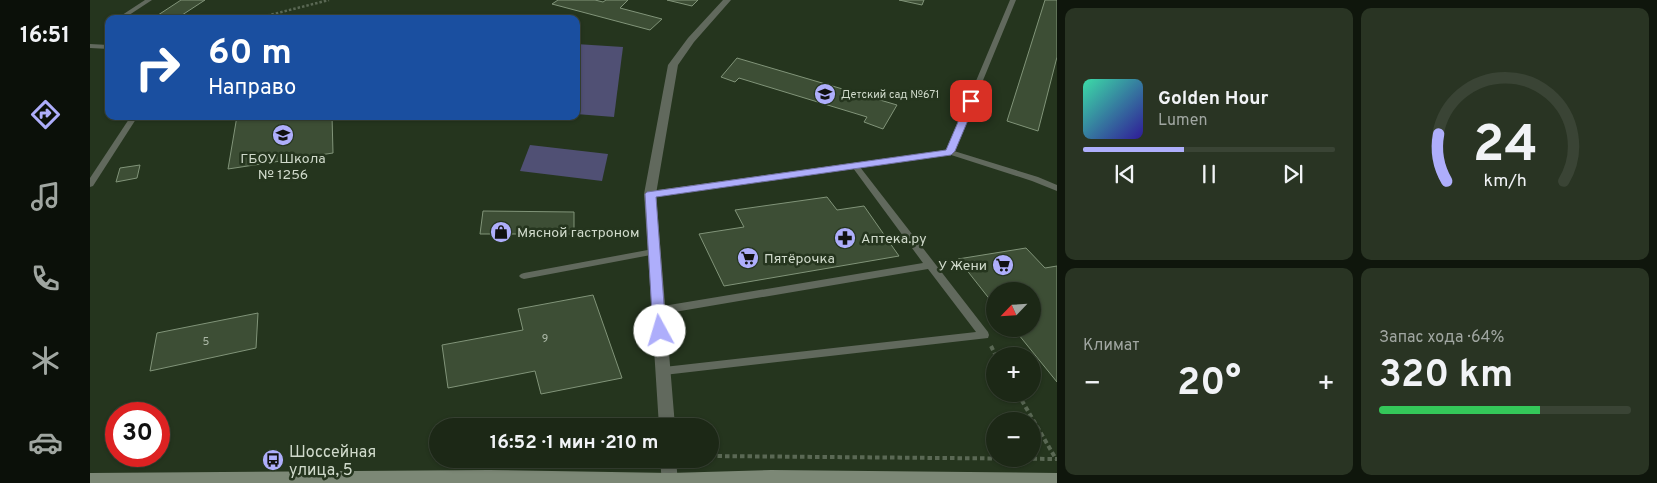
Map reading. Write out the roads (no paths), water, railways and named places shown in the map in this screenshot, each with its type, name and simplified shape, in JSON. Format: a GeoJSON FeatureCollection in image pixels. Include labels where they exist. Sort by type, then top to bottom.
{"type":"FeatureCollection","features":[{"type":"Feature","properties":{"kind":"main road"},"geometry":{"type":"LineString","coordinates":[[90,481],[489,478],[670,482],[771,478],[1057,481]]}},
{"type":"Feature","properties":{"kind":"street"},"geometry":{"type":"LineString","coordinates":[[667,418],[664,371],[657,312],[650,194],[673,65],[691,40],[727,0]]}},
{"type":"Feature","properties":{"kind":"street"},"geometry":{"type":"LineString","coordinates":[[669,468],[670,482]]}},
{"type":"Feature","properties":{"kind":"lane"},"geometry":{"type":"LineString","coordinates":[[125,15],[149,0]]}},
{"type":"Feature","properties":{"kind":"lane"},"geometry":{"type":"LineString","coordinates":[[948,152],[1012,0]]}},
{"type":"Feature","properties":{"kind":"lane"},"geometry":{"type":"LineString","coordinates":[[90,46],[105,47]]}},
{"type":"Feature","properties":{"kind":"lane"},"geometry":{"type":"LineString","coordinates":[[90,184],[132,120]]}},
{"type":"Feature","properties":{"kind":"lane"},"geometry":{"type":"LineString","coordinates":[[650,194],[856,167],[948,152],[1035,179],[1057,188]]}},
{"type":"Feature","properties":{"kind":"lane"},"geometry":{"type":"LineString","coordinates":[[664,371],[984,335],[856,167]]}},
{"type":"Feature","properties":{"kind":"lane"},"geometry":{"type":"LineString","coordinates":[[524,276],[654,252]]}},
{"type":"Feature","properties":{"kind":"lane"},"geometry":{"type":"LineString","coordinates":[[657,312],[930,265]]}},
{"type":"Feature","properties":{"kind":"place","name":"Детский сад №671"},"geometry":{"type":"Point","coordinates":[825,94]}},
{"type":"Feature","properties":{"kind":"place","name":"ГБОУ Школа № 1256"},"geometry":{"type":"Point","coordinates":[283,135]}},
{"type":"Feature","properties":{"kind":"place","name":"Мясной гастроном"},"geometry":{"type":"Point","coordinates":[501,232]}},
{"type":"Feature","properties":{"kind":"place","name":"Аптека.ру"},"geometry":{"type":"Point","coordinates":[845,238]}},
{"type":"Feature","properties":{"kind":"place","name":"Пятёрочка"},"geometry":{"type":"Point","coordinates":[748,258]}},
{"type":"Feature","properties":{"kind":"place","name":"У Жени"},"geometry":{"type":"Point","coordinates":[1003,265]}},
{"type":"Feature","properties":{"kind":"place","name":"Шоссейная улица, 5"},"geometry":{"type":"Point","coordinates":[273,460]}}]}
